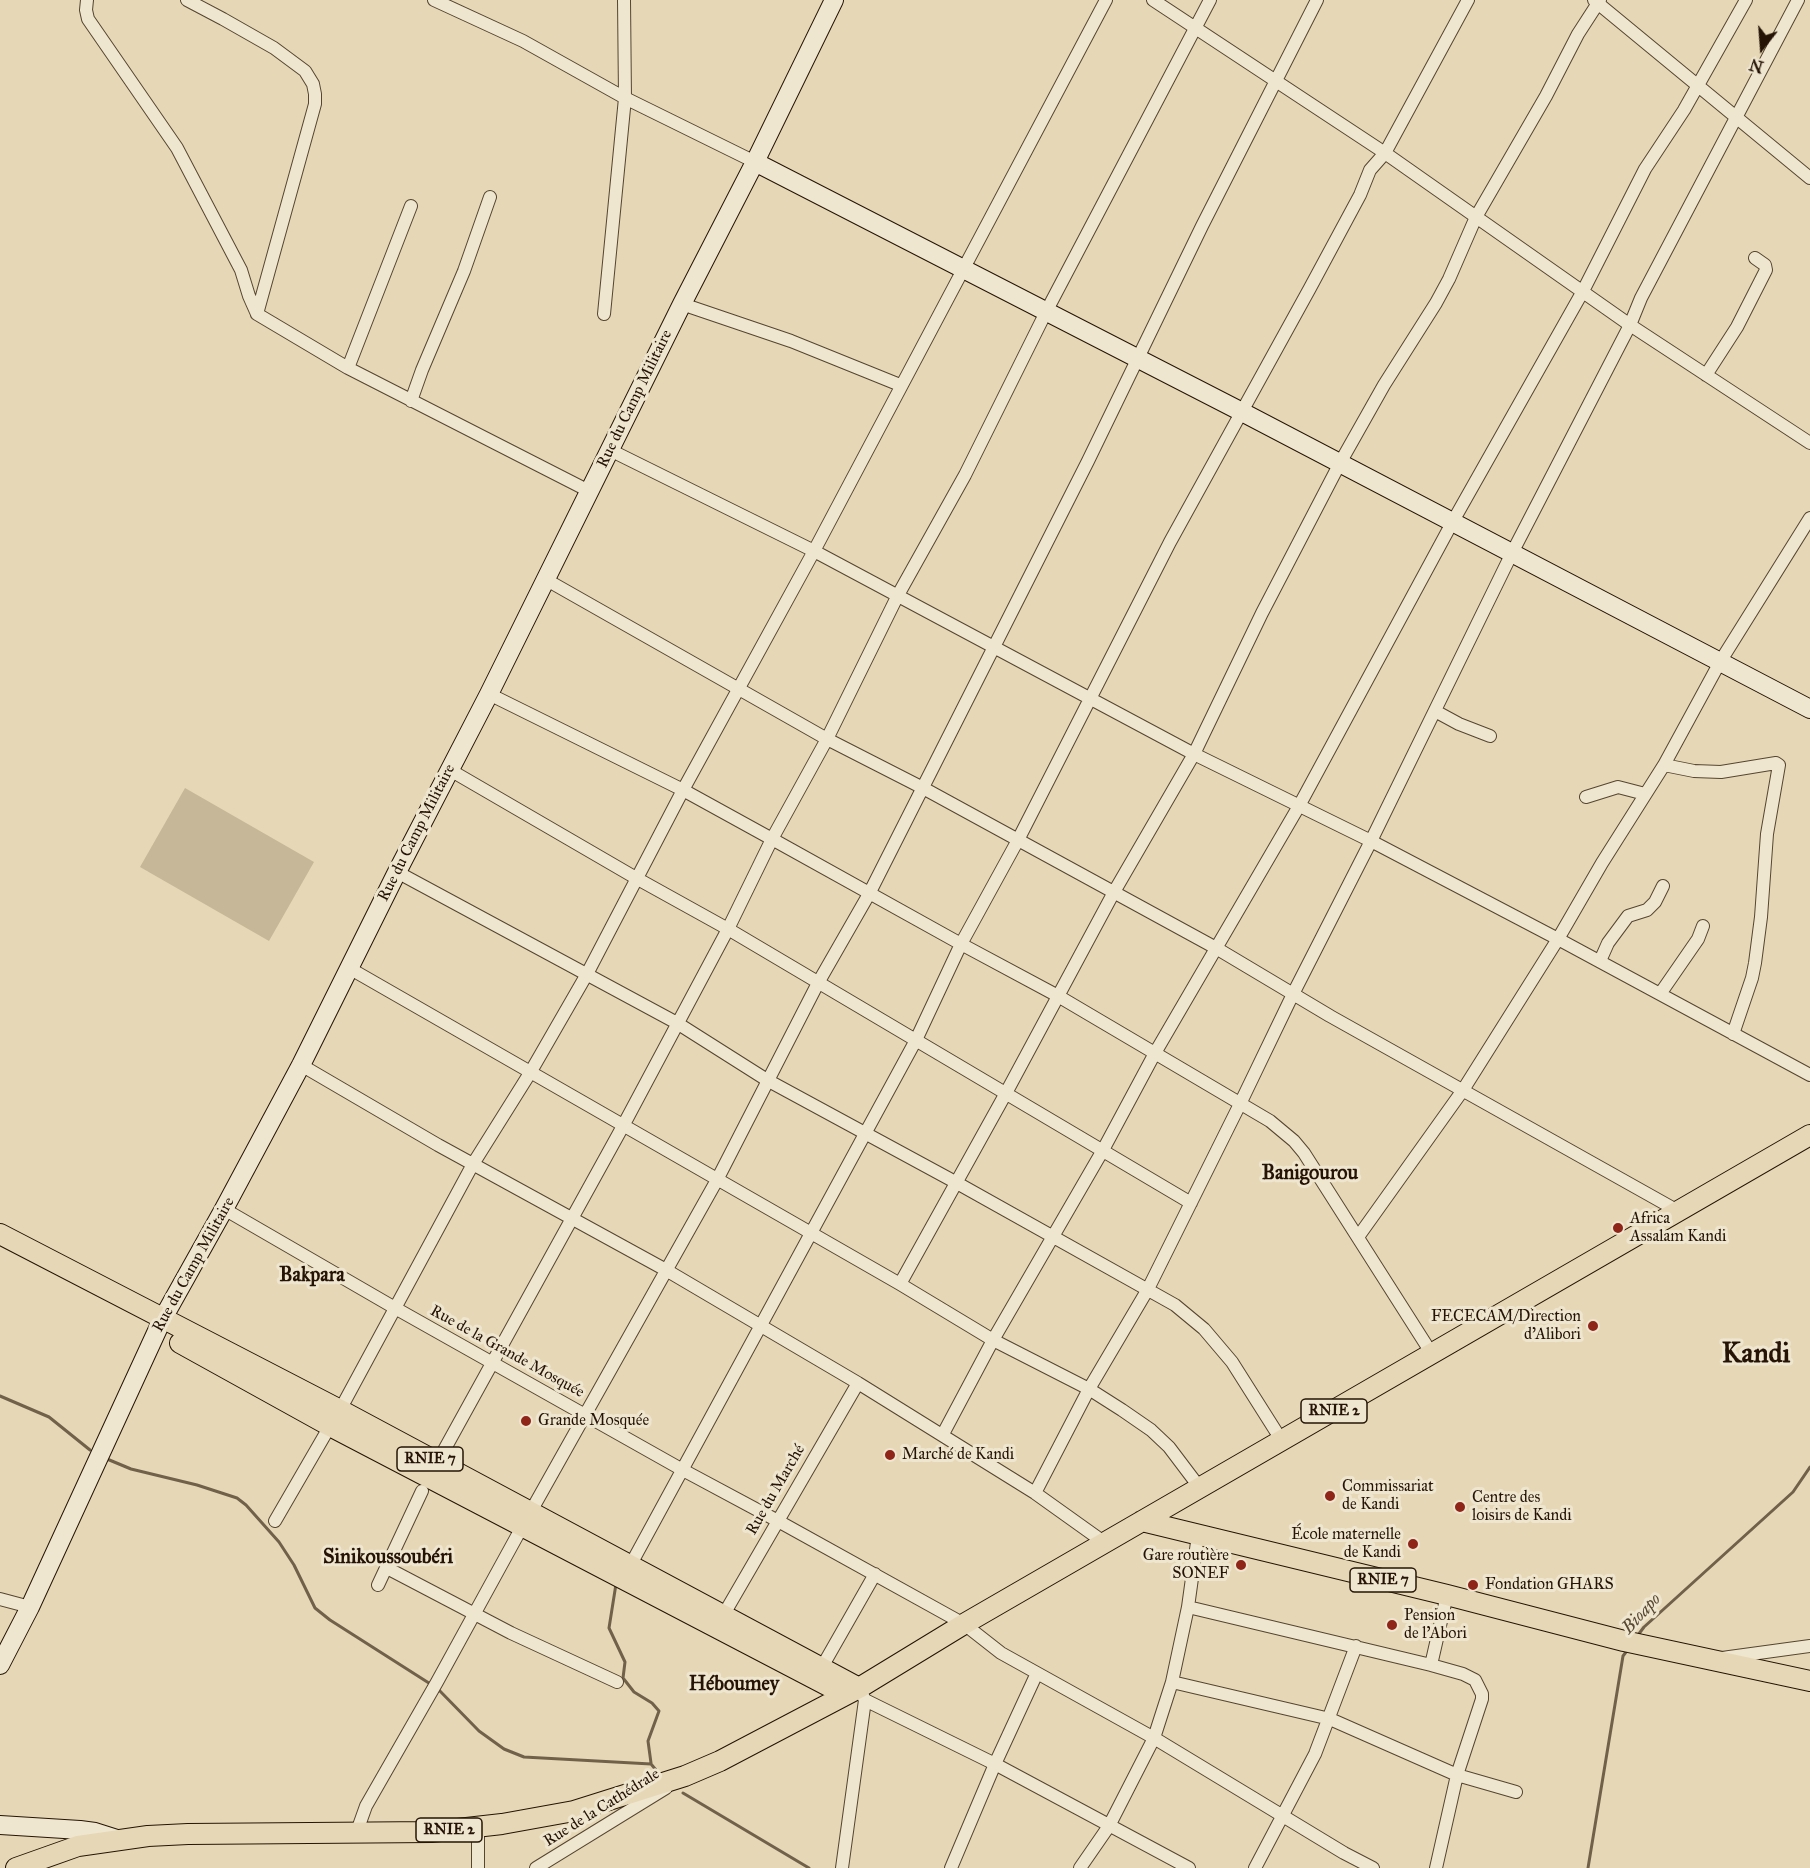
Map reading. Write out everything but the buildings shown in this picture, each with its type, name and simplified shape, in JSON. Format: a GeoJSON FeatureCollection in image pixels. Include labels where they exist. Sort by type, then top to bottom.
{"type":"FeatureCollection","features":[{"type":"Feature","properties":{"kind":"main road","name":"RNIE 2"},"geometry":{"type":"LineString","coordinates":[[15,1868],[78,1846],[117,1839],[188,1834],[431,1832],[478,1827],[574,1811],[684,1776],[720,1761],[856,1694],[964,1624],[1810,1135]]}},
{"type":"Feature","properties":{"kind":"main road","name":"RNIE 7"},"geometry":{"type":"LineString","coordinates":[[0,1234],[160,1325],[526,1520],[727,1632],[856,1694]]}},
{"type":"Feature","properties":{"kind":"main road","name":"RNIE 7"},"geometry":{"type":"LineString","coordinates":[[0,1248],[160,1325]]}},
{"type":"Feature","properties":{"kind":"main road","name":"RNIE 7"},"geometry":{"type":"LineString","coordinates":[[335,1418],[437,1463],[526,1520],[630,1566],[724,1614],[822,1667],[856,1694]]}},
{"type":"Feature","properties":{"kind":"main road","name":"RNIE 7"},"geometry":{"type":"LineString","coordinates":[[1142,1521],[1447,1595],[1624,1641],[1810,1681]]}},
{"type":"Feature","properties":{"kind":"street"},"geometry":{"type":"LineString","coordinates":[[87,0],[88,19],[177,148],[241,270],[257,314],[348,368],[589,491]]}},
{"type":"Feature","properties":{"kind":"street"},"geometry":{"type":"LineString","coordinates":[[186,0],[274,48],[305,71],[313,84],[315,105],[257,314]]}},
{"type":"Feature","properties":{"kind":"street"},"geometry":{"type":"LineString","coordinates":[[434,0],[523,41],[625,98],[963,268],[1810,709]]}},
{"type":"Feature","properties":{"kind":"street"},"geometry":{"type":"LineString","coordinates":[[604,314],[625,98],[624,0]]}},
{"type":"Feature","properties":{"kind":"street","name":"Rue du Camp Militaire"},"geometry":{"type":"LineString","coordinates":[[0,1665],[30,1607],[160,1325],[301,1065],[489,694],[834,0]]}},
{"type":"Feature","properties":{"kind":"street"},"geometry":{"type":"LineString","coordinates":[[275,1521],[335,1418],[473,1164],[530,1073],[587,974],[636,878],[814,551],[1106,0]]}},
{"type":"Feature","properties":{"kind":"street"},"geometry":{"type":"LineString","coordinates":[[1153,0],[1385,153],[1630,325],[1810,443]]}},
{"type":"Feature","properties":{"kind":"street"},"geometry":{"type":"LineString","coordinates":[[437,1463],[728,928],[772,838],[827,739],[898,595],[965,475],[1046,312],[1210,0]]}},
{"type":"Feature","properties":{"kind":"street"},"geometry":{"type":"LineString","coordinates":[[356,1834],[366,1806],[435,1687],[717,1180],[818,983],[869,894],[1088,461],[1317,0]]}},
{"type":"Feature","properties":{"kind":"street"},"geometry":{"type":"LineString","coordinates":[[630,1566],[916,1040],[961,944],[1018,840],[1170,542],[1349,215],[1370,170],[1385,153],[1468,0]]}},
{"type":"Feature","properties":{"kind":"street"},"geometry":{"type":"LineString","coordinates":[[943,1434],[993,1340],[1103,1150],[1155,1053],[1299,806],[1452,523],[1584,291],[1640,177],[1684,110],[1746,0]]}},
{"type":"Feature","properties":{"kind":"street"},"geometry":{"type":"LineString","coordinates":[[1035,1493],[1089,1389],[1148,1289],[1512,553],[1735,116],[1798,0]]}},
{"type":"Feature","properties":{"kind":"street"},"geometry":{"type":"LineString","coordinates":[[900,1284],[1114,892],[1194,754],[1262,613],[1340,463],[1384,386],[1436,303],[1476,218],[1598,1],[1810,178]]}},
{"type":"Feature","properties":{"kind":"street"},"geometry":{"type":"LineString","coordinates":[[411,401],[464,271],[490,197]]}},
{"type":"Feature","properties":{"kind":"street"},"geometry":{"type":"LineString","coordinates":[[348,368],[411,206]]}},
{"type":"Feature","properties":{"kind":"street"},"geometry":{"type":"LineString","coordinates":[[1706,375],[1737,327],[1766,270],[1765,265],[1755,258]]}},
{"type":"Feature","properties":{"kind":"street"},"geometry":{"type":"LineString","coordinates":[[682,304],[791,341],[900,385]]}},
{"type":"Feature","properties":{"kind":"street"},"geometry":{"type":"LineString","coordinates":[[610,450],[814,551],[1194,754],[1371,841],[1810,1075]]}},
{"type":"Feature","properties":{"kind":"street"},"geometry":{"type":"LineString","coordinates":[[1358,1237],[1462,1090],[1558,939],[1602,863],[1664,765],[1720,662],[1810,518]]}},
{"type":"Feature","properties":{"kind":"street"},"geometry":{"type":"LineString","coordinates":[[545,579],[827,739],[923,788],[1216,948],[1293,994],[1678,1211]]}},
{"type":"Feature","properties":{"kind":"street"},"geometry":{"type":"LineString","coordinates":[[489,694],[683,790],[772,838],[869,894],[1058,996],[1270,1121],[1294,1141],[1432,1354]]}},
{"type":"Feature","properties":{"kind":"street"},"geometry":{"type":"LineString","coordinates":[[1435,711],[1459,724],[1490,736]]}},
{"type":"Feature","properties":{"kind":"street"},"geometry":{"type":"LineString","coordinates":[[1664,765],[1694,771],[1721,771],[1776,763],[1779,765],[1767,834],[1755,963],[1733,1034]]}},
{"type":"Feature","properties":{"kind":"street"},"geometry":{"type":"LineString","coordinates":[[450,770],[636,878],[728,928],[1191,1203]]}},
{"type":"Feature","properties":{"kind":"street"},"geometry":{"type":"LineString","coordinates":[[1586,797],[1618,786],[1645,794]]}},
{"type":"Feature","properties":{"kind":"street"},"geometry":{"type":"LineString","coordinates":[[397,872],[677,1023],[767,1080],[1175,1305],[1204,1329],[1232,1362],[1282,1441]]}},
{"type":"Feature","properties":{"kind":"street"},"geometry":{"type":"LineString","coordinates":[[1600,962],[1608,943],[1628,916],[1647,910],[1655,902],[1662,886]]}},
{"type":"Feature","properties":{"kind":"street"},"geometry":{"type":"LineString","coordinates":[[1660,994],[1698,939],[1702,926]]}},
{"type":"Feature","properties":{"kind":"street"},"geometry":{"type":"LineString","coordinates":[[349,968],[900,1284],[993,1340],[1089,1389],[1151,1430],[1169,1447],[1200,1488]]}},
{"type":"Feature","properties":{"kind":"street"},"geometry":{"type":"LineString","coordinates":[[301,1065],[473,1164],[666,1270],[858,1383],[1035,1493],[1105,1543]]}},
{"type":"Feature","properties":{"kind":"street","name":"Rue de la Grande Mosquée"},"geometry":{"type":"LineString","coordinates":[[224,1209],[681,1469],[964,1624],[1001,1653],[1154,1738],[1373,1868]]}},
{"type":"Feature","properties":{"kind":"street","name":"Rue du Marché"},"geometry":{"type":"LineString","coordinates":[[724,1614],[858,1383]]}},
{"type":"Feature","properties":{"kind":"street"},"geometry":{"type":"LineString","coordinates":[[378,1585],[422,1491]]}},
{"type":"Feature","properties":{"kind":"street"},"geometry":{"type":"LineString","coordinates":[[1080,1868],[1110,1826],[1154,1738],[1172,1682],[1188,1607],[1198,1535]]}},
{"type":"Feature","properties":{"kind":"street"},"geometry":{"type":"LineString","coordinates":[[387,1568],[511,1633],[617,1682]]}},
{"type":"Feature","properties":{"kind":"street"},"geometry":{"type":"LineString","coordinates":[[822,1667],[874,1574]]}},
{"type":"Feature","properties":{"kind":"street"},"geometry":{"type":"LineString","coordinates":[[1431,1665],[1447,1595]]}},
{"type":"Feature","properties":{"kind":"street"},"geometry":{"type":"LineString","coordinates":[[0,1599],[30,1607]]}},
{"type":"Feature","properties":{"kind":"street"},"geometry":{"type":"LineString","coordinates":[[1188,1607],[1431,1665],[1463,1674],[1475,1680],[1482,1699],[1457,1775],[1436,1868]]}},
{"type":"Feature","properties":{"kind":"street"},"geometry":{"type":"LineString","coordinates":[[1255,1868],[1315,1754],[1356,1646]]}},
{"type":"Feature","properties":{"kind":"street"},"geometry":{"type":"LineString","coordinates":[[1712,1659],[1810,1646]]}},
{"type":"Feature","properties":{"kind":"street"},"geometry":{"type":"LineString","coordinates":[[951,1868],[994,1764],[1037,1673]]}},
{"type":"Feature","properties":{"kind":"street"},"geometry":{"type":"LineString","coordinates":[[1172,1682],[1330,1719],[1457,1775],[1516,1792]]}},
{"type":"Feature","properties":{"kind":"street"},"geometry":{"type":"LineString","coordinates":[[842,1868],[856,1694],[994,1764],[1181,1866]]}},
{"type":"Feature","properties":{"kind":"street","name":"Rue de la Cathédrale"},"geometry":{"type":"LineString","coordinates":[[536,1868],[684,1776]]}},
{"type":"Feature","properties":{"kind":"street"},"geometry":{"type":"LineString","coordinates":[[0,1825],[80,1830],[117,1839]]}},
{"type":"Feature","properties":{"kind":"street"},"geometry":{"type":"LineString","coordinates":[[478,1827],[478,1868]]}},
{"type":"Feature","properties":{"kind":"shaded area"},"geometry":{"type":"Polygon","coordinates":[[[185,788],[314,862],[269,941],[140,867],[185,788]]]}},
{"type":"Feature","properties":{"kind":"waterway"},"geometry":{"type":"LineString","coordinates":[[0,1396],[49,1417],[90,1450]]}},
{"type":"Feature","properties":{"kind":"waterway"},"geometry":{"type":"LineString","coordinates":[[107,1459],[131,1469],[197,1485],[237,1498],[279,1542],[294,1565],[315,1608],[432,1685]]}},
{"type":"Feature","properties":{"kind":"waterway","name":"Bioapo"},"geometry":{"type":"LineString","coordinates":[[1638,1635],[1644,1627],[1793,1492],[1810,1467]]}},
{"type":"Feature","properties":{"kind":"waterway"},"geometry":{"type":"LineString","coordinates":[[616,1584],[609,1628],[625,1662],[623,1678],[634,1692],[652,1703],[659,1711],[648,1741],[651,1763]]}},
{"type":"Feature","properties":{"kind":"waterway","name":"Bioapo"},"geometry":{"type":"LineString","coordinates":[[1588,1868],[1623,1656],[1629,1648]]}},
{"type":"Feature","properties":{"kind":"waterway"},"geometry":{"type":"LineString","coordinates":[[437,1688],[479,1731],[504,1749],[524,1757],[651,1764],[656,1770]]}},
{"type":"Feature","properties":{"kind":"waterway"},"geometry":{"type":"LineString","coordinates":[[683,1793],[809,1868]]}},
{"type":"Feature","properties":{"kind":"place","name":"Africa Assalam Kandi"},"geometry":{"type":"Point","coordinates":[1618,1228]}},
{"type":"Feature","properties":{"kind":"place","name":"FECECAM/Direction d'Alibori"},"geometry":{"type":"Point","coordinates":[1593,1326]}},
{"type":"Feature","properties":{"kind":"place","name":"Grande Mosquée"},"geometry":{"type":"Point","coordinates":[526,1421]}},
{"type":"Feature","properties":{"kind":"place","name":"Marché de Kandi"},"geometry":{"type":"Point","coordinates":[890,1455]}},
{"type":"Feature","properties":{"kind":"place","name":"Commissariat de Kandi"},"geometry":{"type":"Point","coordinates":[1330,1496]}},
{"type":"Feature","properties":{"kind":"place","name":"Centre des loisirs de Kandi"},"geometry":{"type":"Point","coordinates":[1460,1507]}},
{"type":"Feature","properties":{"kind":"place","name":"École maternelle de Kandi"},"geometry":{"type":"Point","coordinates":[1413,1544]}},
{"type":"Feature","properties":{"kind":"place","name":"Gare routière SONEF"},"geometry":{"type":"Point","coordinates":[1241,1565]}},
{"type":"Feature","properties":{"kind":"place","name":"Fondation GHARS"},"geometry":{"type":"Point","coordinates":[1473,1585]}},
{"type":"Feature","properties":{"kind":"place","name":"Pension de l'Abori"},"geometry":{"type":"Point","coordinates":[1392,1625]}},
{"type":"Feature","properties":{"kind":"district","name":"Banigourou"},"geometry":{"type":"Point","coordinates":[1310,1174]}},
{"type":"Feature","properties":{"kind":"district","name":"Bakpara"},"geometry":{"type":"Point","coordinates":[312,1276]}},
{"type":"Feature","properties":{"kind":"district","name":"Kandi"},"geometry":{"type":"Point","coordinates":[1756,1355]}},
{"type":"Feature","properties":{"kind":"district","name":"Sinikoussoubéri"},"geometry":{"type":"Point","coordinates":[388,1558]}},
{"type":"Feature","properties":{"kind":"district","name":"Héboumey"},"geometry":{"type":"Point","coordinates":[734,1685]}}]}
